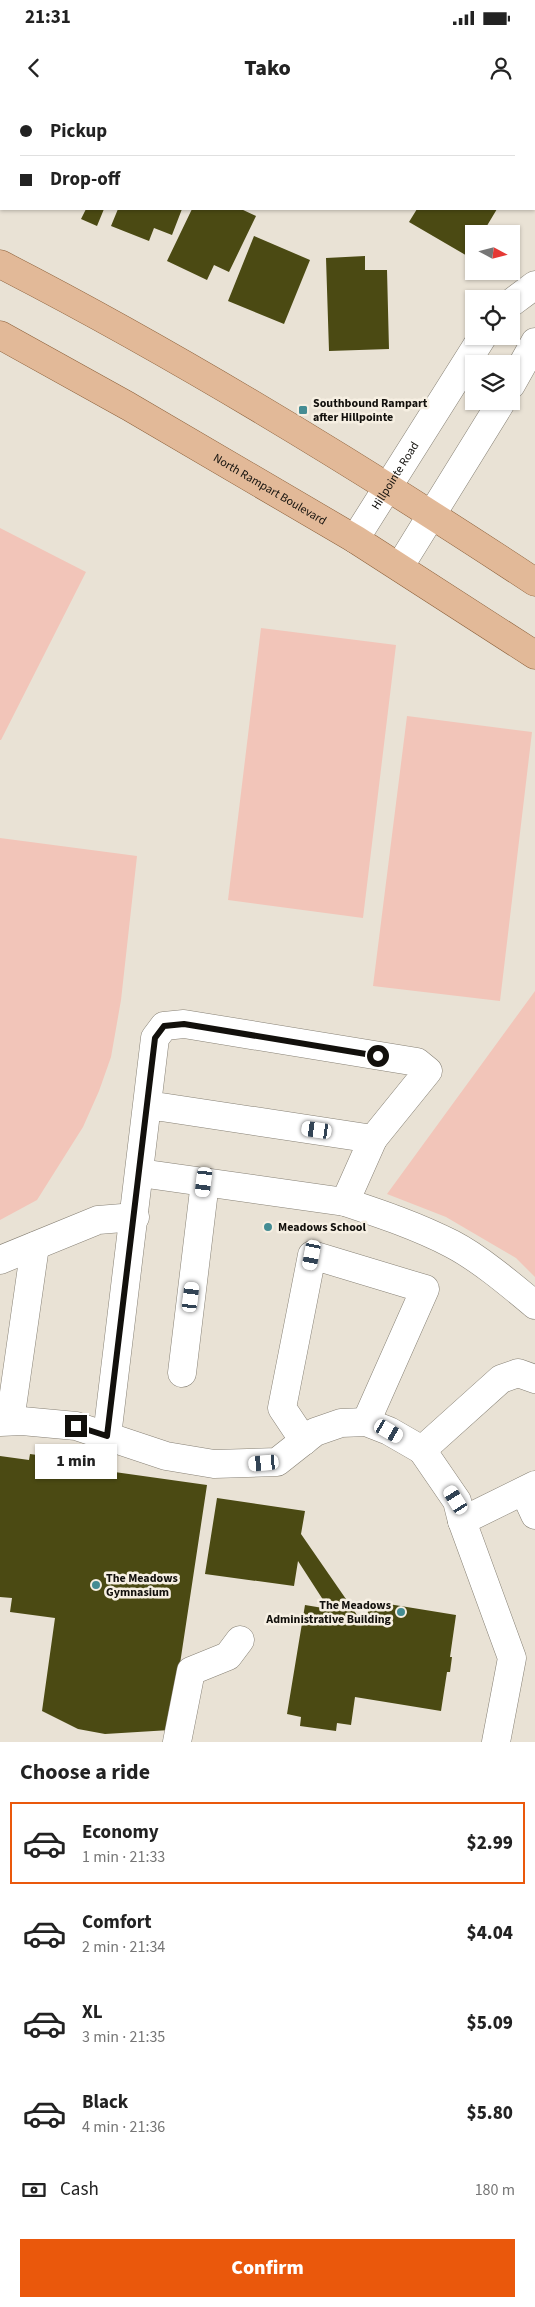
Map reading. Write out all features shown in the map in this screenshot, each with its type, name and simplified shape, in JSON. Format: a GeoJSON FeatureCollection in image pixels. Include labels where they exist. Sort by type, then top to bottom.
{"type":"FeatureCollection","features":[{"type":"Feature","properties":{"kind":"main road"},"geometry":{"type":"LineString","coordinates":[[0,264],[161,351],[388,486],[535,582]]}},
{"type":"Feature","properties":{"kind":"main road","name":"North Rampart Boulevard"},"geometry":{"type":"LineString","coordinates":[[0,335],[128,406],[355,539],[400,566],[535,655]]}},
{"type":"Feature","properties":{"kind":"street"},"geometry":{"type":"LineString","coordinates":[[520,297],[535,285]]}},
{"type":"Feature","properties":{"kind":"street"},"geometry":{"type":"LineString","coordinates":[[520,369],[535,342]]}},
{"type":"Feature","properties":{"kind":"street","name":"Hillpointe Road"},"geometry":{"type":"LineString","coordinates":[[355,539],[476,345]]}},
{"type":"Feature","properties":{"kind":"street"},"geometry":{"type":"LineString","coordinates":[[400,566],[496,410]]}},
{"type":"Feature","properties":{"kind":"street"},"geometry":{"type":"LineString","coordinates":[[107,1436],[135,1217],[155,1038],[164,1026],[184,1024],[417,1062],[428,1071],[373,1139],[344,1202]]}},
{"type":"Feature","properties":{"kind":"street"},"geometry":{"type":"LineString","coordinates":[[148,1105],[373,1139]]}},
{"type":"Feature","properties":{"kind":"street"},"geometry":{"type":"LineString","coordinates":[[140,1173],[344,1202],[391,1217],[453,1244],[513,1286],[535,1305]]}},
{"type":"Feature","properties":{"kind":"street"},"geometry":{"type":"LineString","coordinates":[[182,1373],[204,1182]]}},
{"type":"Feature","properties":{"kind":"street"},"geometry":{"type":"LineString","coordinates":[[0,1260],[98,1220],[135,1217]]}},
{"type":"Feature","properties":{"kind":"street"},"geometry":{"type":"LineString","coordinates":[[35,1246],[5,1422],[76,1426],[166,1456],[214,1464],[277,1462],[316,1432],[341,1423],[366,1422],[389,1431],[422,1450],[456,1500],[512,1658],[496,1742]]}},
{"type":"Feature","properties":{"kind":"street"},"geometry":{"type":"LineString","coordinates":[[304,1442],[282,1408],[312,1255],[425,1289],[366,1422]]}},
{"type":"Feature","properties":{"kind":"street"},"geometry":{"type":"LineString","coordinates":[[422,1450],[501,1379],[518,1373],[535,1379]]}},
{"type":"Feature","properties":{"kind":"street"},"geometry":{"type":"LineString","coordinates":[[462,1521],[529,1488],[535,1515]]}},
{"type":"Feature","properties":{"kind":"street"},"geometry":{"type":"LineString","coordinates":[[177,1742],[191,1671],[228,1656],[240,1640]]}},
{"type":"Feature","properties":{"kind":"shaded area"},"geometry":{"type":"Polygon","coordinates":[[[0,528],[86,572],[1,740],[0,740],[0,528]]]}},
{"type":"Feature","properties":{"kind":"shaded area"},"geometry":{"type":"Polygon","coordinates":[[[261,628],[396,645],[363,918],[228,900],[261,628]]]}},
{"type":"Feature","properties":{"kind":"shaded area"},"geometry":{"type":"Polygon","coordinates":[[[407,716],[532,732],[500,1001],[373,986],[407,716]]]}},
{"type":"Feature","properties":{"kind":"shaded area"},"geometry":{"type":"Polygon","coordinates":[[[0,838],[137,856],[121,1000],[111,1057],[99,1091],[83,1127],[37,1200],[0,1220],[0,838]]]}},
{"type":"Feature","properties":{"kind":"shaded area"},"geometry":{"type":"Polygon","coordinates":[[[535,991],[535,1277],[516,1258],[446,1217],[387,1194],[535,991]]]}},
{"type":"Feature","properties":{"kind":"building"},"geometry":{"type":"Polygon","coordinates":[[[86,210],[104,210],[97,226],[81,219],[86,210]]]}},
{"type":"Feature","properties":{"kind":"building"},"geometry":{"type":"Polygon","coordinates":[[[118,210],[182,210],[172,235],[154,228],[149,241],[111,226],[118,210]]]}},
{"type":"Feature","properties":{"kind":"building"},"geometry":{"type":"Polygon","coordinates":[[[192,210],[243,210],[256,216],[229,272],[214,265],[207,280],[167,261],[192,210]]]}},
{"type":"Feature","properties":{"kind":"building"},"geometry":{"type":"Polygon","coordinates":[[[416,210],[496,210],[487,225],[465,225],[465,255],[409,222],[416,210]]]}},
{"type":"Feature","properties":{"kind":"building"},"geometry":{"type":"Polygon","coordinates":[[[254,236],[310,260],[284,324],[228,301],[254,236]]]}},
{"type":"Feature","properties":{"kind":"building"},"geometry":{"type":"Polygon","coordinates":[[[365,256],[365,270],[387,270],[389,349],[329,351],[326,258],[365,256]]]}},
{"type":"Feature","properties":{"kind":"building","name":"The Meadows Gymnasium"},"geometry":{"type":"Polygon","coordinates":[[[30,1454],[80,1461],[79,1467],[207,1485],[170,1730],[105,1734],[78,1729],[42,1711],[55,1618],[10,1612],[12,1598],[0,1597],[0,1456],[29,1460],[30,1454]]]}},
{"type":"Feature","properties":{"kind":"building","name":"The Meadows Administrative Building"},"geometry":{"type":"Polygon","coordinates":[[[217,1498],[305,1511],[301,1534],[357,1615],[367,1617],[370,1601],[456,1615],[450,1657],[452,1657],[450,1672],[447,1672],[441,1711],[355,1697],[351,1725],[337,1723],[336,1731],[300,1726],[301,1717],[287,1714],[305,1605],[329,1609],[298,1561],[294,1586],[205,1574],[217,1498]]]}},
{"type":"Feature","properties":{"kind":"place","name":"Southbound Rampart after Hillpointe"},"geometry":{"type":"Point","coordinates":[303,410]}},
{"type":"Feature","properties":{"kind":"place","name":"Meadows School"},"geometry":{"type":"Point","coordinates":[268,1227]}},
{"type":"Feature","properties":{"kind":"place","name":"The Meadows Gymnasium"},"geometry":{"type":"Point","coordinates":[96,1585]}},
{"type":"Feature","properties":{"kind":"place","name":"The Meadows Administrative Building"},"geometry":{"type":"Point","coordinates":[401,1612]}},
{"type":"Feature","properties":{"kind":"route"},"geometry":{"type":"LineString","coordinates":[[76,1426],[107,1436],[137,1202],[155,1038],[164,1026],[184,1024],[378,1056]]}}]}
